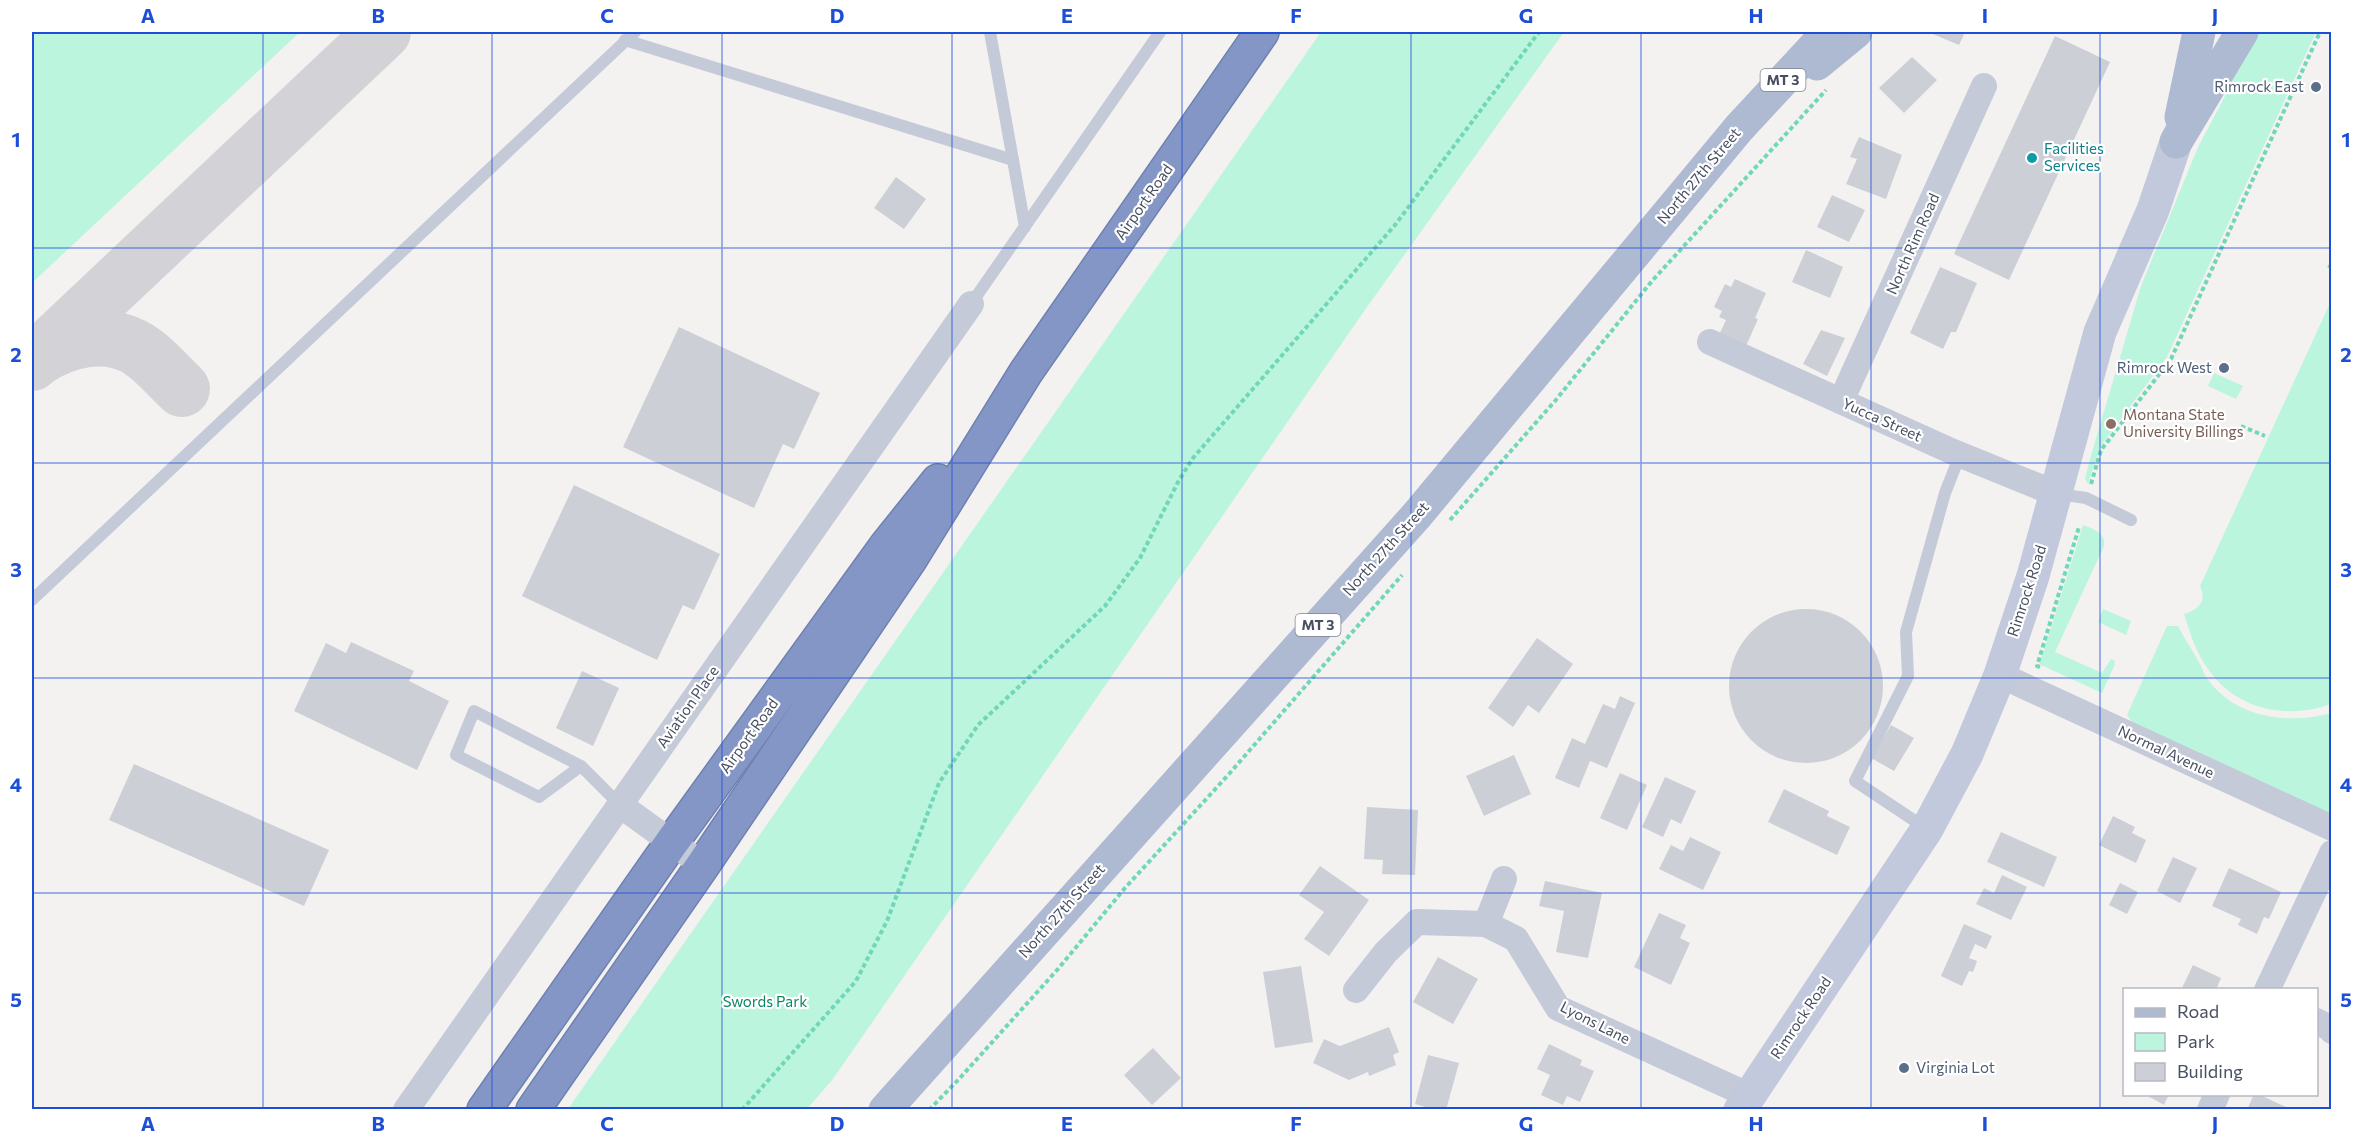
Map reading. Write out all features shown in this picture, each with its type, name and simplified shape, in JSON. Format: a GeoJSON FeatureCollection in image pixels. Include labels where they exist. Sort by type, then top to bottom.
{"type":"FeatureCollection","features":[{"type":"Feature","properties":{"kind":"highway","name":"Airport Road"},"geometry":{"type":"LineString","coordinates":[[533,1110],[703,866],[909,561],[1026,372],[1263,32]]}},
{"type":"Feature","properties":{"kind":"highway","name":"Airport Road"},"geometry":{"type":"LineString","coordinates":[[484,1110],[672,842],[886,546],[1026,372]]}},
{"type":"Feature","properties":{"kind":"main road","name":"North 27th Street"},"geometry":{"type":"LineString","coordinates":[[885,1110],[1417,515],[1739,128],[1828,32]]}},
{"type":"Feature","properties":{"kind":"main road"},"geometry":{"type":"LineString","coordinates":[[1739,128],[1856,32]]}},
{"type":"Feature","properties":{"kind":"main road"},"geometry":{"type":"LineString","coordinates":[[2176,142],[2199,32]]}},
{"type":"Feature","properties":{"kind":"main road","name":"Rimrock Road"},"geometry":{"type":"LineString","coordinates":[[1744,1102],[1863,928],[1927,829],[1967,754],[2000,675],[2033,576],[2100,332],[2153,210],[2176,142],[2230,32]]}},
{"type":"Feature","properties":{"kind":"main road"},"geometry":{"type":"LineString","coordinates":[[2176,142],[2242,32]]}},
{"type":"Feature","properties":{"kind":"street","name":"North Rim Road"},"geometry":{"type":"LineString","coordinates":[[1841,401],[1984,86]]}},
{"type":"Feature","properties":{"kind":"street","name":"Aviation Place"},"geometry":{"type":"LineString","coordinates":[[406,1110],[971,304]]}},
{"type":"Feature","properties":{"kind":"street","name":"Yucca Street"},"geometry":{"type":"LineString","coordinates":[[1710,342],[1960,455],[2057,494]]}},
{"type":"Feature","properties":{"kind":"street","name":"Normal Avenue"},"geometry":{"type":"LineString","coordinates":[[2000,675],[2331,828]]}},
{"type":"Feature","properties":{"kind":"street"},"geometry":{"type":"LineString","coordinates":[[620,805],[703,866]]}},
{"type":"Feature","properties":{"kind":"street"},"geometry":{"type":"LineString","coordinates":[[2268,988],[2331,853]]}},
{"type":"Feature","properties":{"kind":"street"},"geometry":{"type":"LineString","coordinates":[[1486,924],[1504,879]]}},
{"type":"Feature","properties":{"kind":"street","name":"Lyons Lane"},"geometry":{"type":"LineString","coordinates":[[1356,990],[1386,952],[1417,922],[1486,924],[1516,939],[1558,1008],[1744,1102]]}},
{"type":"Feature","properties":{"kind":"street"},"geometry":{"type":"LineString","coordinates":[[2318,1022],[2330,1028],[2331,1031]]}},
{"type":"Feature","properties":{"kind":"street"},"geometry":{"type":"LineString","coordinates":[[2210,1110],[2217,1096]]}},
{"type":"Feature","properties":{"kind":"lane"},"geometry":{"type":"LineString","coordinates":[[990,32],[1025,227]]}},
{"type":"Feature","properties":{"kind":"lane"},"geometry":{"type":"LineString","coordinates":[[971,304],[1160,32]]}},
{"type":"Feature","properties":{"kind":"lane"},"geometry":{"type":"LineString","coordinates":[[32,600],[630,36],[1013,160]]}},
{"type":"Feature","properties":{"kind":"lane"},"geometry":{"type":"LineString","coordinates":[[1927,829],[1855,781],[1908,676],[1906,632],[1945,493],[1960,455]]}},
{"type":"Feature","properties":{"kind":"lane"},"geometry":{"type":"LineString","coordinates":[[2057,494],[2086,498],[2131,520]]}},
{"type":"Feature","properties":{"kind":"lane"},"geometry":{"type":"LineString","coordinates":[[581,766],[539,797],[456,755],[474,711],[581,766],[620,805]]}},
{"type":"Feature","properties":{"kind":"path"},"geometry":{"type":"LineString","coordinates":[[742,1110],[856,981],[887,921],[939,783],[978,725],[1104,606],[1140,558],[1178,482],[1193,458],[1395,225],[1539,32]]}},
{"type":"Feature","properties":{"kind":"path"},"geometry":{"type":"LineString","coordinates":[[2089,491],[2101,450],[2171,359],[2320,32]]}},
{"type":"Feature","properties":{"kind":"path"},"geometry":{"type":"LineString","coordinates":[[2329,268],[2331,263]]}},
{"type":"Feature","properties":{"kind":"path"},"geometry":{"type":"LineString","coordinates":[[2241,426],[2265,436]]}},
{"type":"Feature","properties":{"kind":"path"},"geometry":{"type":"LineString","coordinates":[[2047,671],[2037,666],[2079,527]]}},
{"type":"Feature","properties":{"kind":"green space"},"geometry":{"type":"Polygon","coordinates":[[[32,32],[300,32],[32,283],[32,32]]]}},
{"type":"Feature","properties":{"kind":"green space","name":"Swords Park"},"geometry":{"type":"Polygon","coordinates":[[[1321,32],[1564,32],[1367,307],[833,1079],[807,1109],[568,1109],[1321,32]]]}},
{"type":"Feature","properties":{"kind":"green space"},"geometry":{"type":"Polygon","coordinates":[[[2255,32],[2316,32],[2167,357],[2100,447],[2088,484],[2085,479],[2090,459],[2141,286],[2198,147],[2255,32]]]}},
{"type":"Feature","properties":{"kind":"green space"},"geometry":{"type":"Polygon","coordinates":[[[2331,301],[2331,704],[2314,709],[2280,711],[2248,702],[2233,694],[2220,683],[2200,656],[2184,614],[2194,610],[2202,601],[2200,586],[2331,301]]]}},
{"type":"Feature","properties":{"kind":"green space"},"geometry":{"type":"Polygon","coordinates":[[[2214,373],[2243,386],[2236,399],[2208,386],[2214,373]]]}},
{"type":"Feature","properties":{"kind":"green space"},"geometry":{"type":"Polygon","coordinates":[[[2083,525],[2101,535],[2104,546],[2055,652],[2102,673],[2111,659],[2114,660],[2115,664],[2102,693],[2040,663],[2083,525]]]}},
{"type":"Feature","properties":{"kind":"green space"},"geometry":{"type":"Polygon","coordinates":[[[2103,609],[2131,621],[2126,635],[2098,622],[2103,609]]]}},
{"type":"Feature","properties":{"kind":"green space"},"geometry":{"type":"Polygon","coordinates":[[[2167,626],[2178,626],[2206,677],[2218,691],[2247,710],[2280,718],[2315,717],[2331,713],[2331,814],[2132,722],[2127,715],[2167,626]]]}},
{"type":"Feature","properties":{"kind":"building"},"geometry":{"type":"Polygon","coordinates":[[[1928,32],[1965,32],[1959,45],[1928,32]]]}},
{"type":"Feature","properties":{"kind":"building","name":"Facilities Services"},"geometry":{"type":"Polygon","coordinates":[[[2055,36],[2110,62],[2009,280],[1954,254],[2055,36]]]}},
{"type":"Feature","properties":{"kind":"building"},"geometry":{"type":"Polygon","coordinates":[[[1912,57],[1937,80],[1904,113],[1879,88],[1912,57]]]}},
{"type":"Feature","properties":{"kind":"building"},"geometry":{"type":"Polygon","coordinates":[[[1859,137],[1902,155],[1886,199],[1846,184],[1857,159],[1850,157],[1859,137]]]}},
{"type":"Feature","properties":{"kind":"building"},"geometry":{"type":"Polygon","coordinates":[[[896,177],[926,199],[904,229],[874,208],[896,177]]]}},
{"type":"Feature","properties":{"kind":"building"},"geometry":{"type":"Polygon","coordinates":[[[1832,195],[1865,210],[1849,242],[1817,227],[1832,195]]]}},
{"type":"Feature","properties":{"kind":"building"},"geometry":{"type":"Polygon","coordinates":[[[1806,250],[1843,267],[1830,298],[1792,282],[1806,250]]]}},
{"type":"Feature","properties":{"kind":"building"},"geometry":{"type":"Polygon","coordinates":[[[1940,267],[1977,283],[1956,332],[1951,332],[1943,349],[1910,333],[1940,267]]]}},
{"type":"Feature","properties":{"kind":"building"},"geometry":{"type":"Polygon","coordinates":[[[1735,279],[1766,293],[1746,346],[1720,333],[1726,320],[1719,317],[1722,311],[1714,307],[1725,284],[1731,287],[1735,279]]]}},
{"type":"Feature","properties":{"kind":"building"},"geometry":{"type":"Polygon","coordinates":[[[679,327],[820,393],[794,449],[783,444],[754,508],[623,447],[679,327]]]}},
{"type":"Feature","properties":{"kind":"building"},"geometry":{"type":"Polygon","coordinates":[[[1821,330],[1845,338],[1827,376],[1803,364],[1821,330]]]}},
{"type":"Feature","properties":{"kind":"building"},"geometry":{"type":"Polygon","coordinates":[[[574,485],[720,554],[694,610],[683,605],[657,660],[522,596],[574,485]]]}},
{"type":"Feature","properties":{"kind":"building"},"geometry":{"type":"Polygon","coordinates":[[[1806,609],[1821,610],[1836,615],[1861,631],[1877,656],[1882,671],[1882,701],[1877,716],[1861,741],[1836,757],[1821,762],[1806,763],[1791,762],[1776,757],[1751,741],[1735,716],[1730,701],[1729,686],[1730,671],[1735,656],[1751,631],[1776,615],[1791,610],[1806,609]]]}},
{"type":"Feature","properties":{"kind":"building"},"geometry":{"type":"Polygon","coordinates":[[[1537,638],[1573,664],[1539,713],[1528,705],[1513,727],[1488,708],[1537,638]]]}},
{"type":"Feature","properties":{"kind":"building"},"geometry":{"type":"Polygon","coordinates":[[[351,642],[414,671],[409,681],[449,701],[417,770],[294,711],[326,643],[346,653],[351,642]]]}},
{"type":"Feature","properties":{"kind":"building"},"geometry":{"type":"Polygon","coordinates":[[[582,671],[619,688],[593,746],[556,728],[582,671]]]}},
{"type":"Feature","properties":{"kind":"building"},"geometry":{"type":"Polygon","coordinates":[[[1620,696],[1635,703],[1607,768],[1590,761],[1579,788],[1555,778],[1572,738],[1585,744],[1603,704],[1615,709],[1620,696]]]}},
{"type":"Feature","properties":{"kind":"building"},"geometry":{"type":"Polygon","coordinates":[[[1891,725],[1914,738],[1894,771],[1871,758],[1891,725]]]}},
{"type":"Feature","properties":{"kind":"building"},"geometry":{"type":"Polygon","coordinates":[[[1514,755],[1531,794],[1484,816],[1466,776],[1514,755]]]}},
{"type":"Feature","properties":{"kind":"building"},"geometry":{"type":"Polygon","coordinates":[[[134,764],[329,850],[304,906],[109,820],[134,764]]]}},
{"type":"Feature","properties":{"kind":"building"},"geometry":{"type":"Polygon","coordinates":[[[1620,773],[1647,785],[1627,830],[1600,818],[1620,773]]]}},
{"type":"Feature","properties":{"kind":"building"},"geometry":{"type":"Polygon","coordinates":[[[1665,777],[1696,791],[1681,824],[1671,819],[1663,837],[1642,827],[1665,777]]]}},
{"type":"Feature","properties":{"kind":"building"},"geometry":{"type":"Polygon","coordinates":[[[1784,789],[1829,811],[1827,816],[1850,827],[1837,855],[1768,822],[1784,789]]]}},
{"type":"Feature","properties":{"kind":"building"},"geometry":{"type":"Polygon","coordinates":[[[1367,807],[1418,810],[1415,875],[1382,874],[1383,860],[1364,859],[1367,807]]]}},
{"type":"Feature","properties":{"kind":"building"},"geometry":{"type":"Polygon","coordinates":[[[2113,816],[2135,827],[2132,833],[2146,840],[2136,863],[2099,845],[2113,816]]]}},
{"type":"Feature","properties":{"kind":"building"},"geometry":{"type":"Polygon","coordinates":[[[2001,832],[2057,857],[2044,887],[1987,862],[2001,832]]]}},
{"type":"Feature","properties":{"kind":"building"},"geometry":{"type":"Polygon","coordinates":[[[1690,837],[1721,852],[1703,890],[1659,869],[1671,845],[1683,851],[1690,837]]]}},
{"type":"Feature","properties":{"kind":"building"},"geometry":{"type":"Polygon","coordinates":[[[2173,857],[2197,868],[2180,903],[2157,891],[2173,857]]]}},
{"type":"Feature","properties":{"kind":"building"},"geometry":{"type":"Polygon","coordinates":[[[1320,866],[1369,900],[1329,956],[1304,939],[1324,912],[1299,895],[1320,866]]]}},
{"type":"Feature","properties":{"kind":"building"},"geometry":{"type":"Polygon","coordinates":[[[2229,868],[2281,892],[2269,919],[2264,917],[2257,934],[2238,925],[2241,919],[2212,906],[2229,868]]]}},
{"type":"Feature","properties":{"kind":"building"},"geometry":{"type":"Polygon","coordinates":[[[2002,875],[2027,887],[2011,920],[1976,904],[1984,888],[1994,893],[2002,875]]]}},
{"type":"Feature","properties":{"kind":"building"},"geometry":{"type":"Polygon","coordinates":[[[1545,881],[1602,893],[1588,958],[1556,952],[1564,911],[1539,906],[1545,881]]]}},
{"type":"Feature","properties":{"kind":"building"},"geometry":{"type":"Polygon","coordinates":[[[2120,883],[2138,892],[2127,914],[2109,905],[2120,883]]]}},
{"type":"Feature","properties":{"kind":"building"},"geometry":{"type":"Polygon","coordinates":[[[1659,913],[1686,925],[1680,938],[1690,943],[1671,985],[1634,967],[1659,913]]]}},
{"type":"Feature","properties":{"kind":"building"},"geometry":{"type":"Polygon","coordinates":[[[1964,924],[1992,936],[1986,949],[1975,944],[1969,958],[1977,961],[1973,972],[1969,971],[1962,986],[1941,976],[1964,924]]]}},
{"type":"Feature","properties":{"kind":"building"},"geometry":{"type":"Polygon","coordinates":[[[1438,957],[1478,979],[1453,1024],[1413,1002],[1438,957]]]}},
{"type":"Feature","properties":{"kind":"building"},"geometry":{"type":"Polygon","coordinates":[[[2193,965],[2221,978],[2217,988],[2182,988],[2193,965]]]}},
{"type":"Feature","properties":{"kind":"building"},"geometry":{"type":"Polygon","coordinates":[[[1301,966],[1313,1042],[1275,1048],[1263,972],[1301,966]]]}},
{"type":"Feature","properties":{"kind":"building"},"geometry":{"type":"Polygon","coordinates":[[[1389,1027],[1399,1052],[1393,1055],[1396,1065],[1369,1076],[1368,1072],[1349,1080],[1313,1063],[1324,1039],[1340,1046],[1389,1027]]]}},
{"type":"Feature","properties":{"kind":"building"},"geometry":{"type":"Polygon","coordinates":[[[1549,1044],[1582,1060],[1580,1065],[1594,1071],[1580,1102],[1567,1096],[1563,1105],[1541,1095],[1550,1075],[1537,1069],[1549,1044]]]}},
{"type":"Feature","properties":{"kind":"building"},"geometry":{"type":"Polygon","coordinates":[[[1153,1048],[1181,1078],[1152,1105],[1124,1075],[1153,1048]]]}},
{"type":"Feature","properties":{"kind":"building"},"geometry":{"type":"Polygon","coordinates":[[[1428,1055],[1459,1063],[1446,1110],[1436,1110],[1415,1104],[1428,1055]]]}},
{"type":"Feature","properties":{"kind":"building"},"geometry":{"type":"Polygon","coordinates":[[[2148,1096],[2168,1096],[2164,1105],[2148,1096]]]}},
{"type":"Feature","properties":{"kind":"building"},"geometry":{"type":"Polygon","coordinates":[[[2253,1096],[2262,1096],[2292,1110],[2247,1110],[2253,1096]]]}},
{"type":"Feature","properties":{"kind":"taxiway"},"geometry":{"type":"LineString","coordinates":[[32,363],[383,32]]}},
{"type":"Feature","properties":{"kind":"taxiway"},"geometry":{"type":"LineString","coordinates":[[39,357],[73,342],[97,338],[121,341],[146,355],[182,389]]}},
{"type":"Feature","properties":{"kind":"place","name":"Rimrock East"},"geometry":{"type":"Point","coordinates":[2316,87]}},
{"type":"Feature","properties":{"kind":"place","name":"Facilities Services"},"geometry":{"type":"Point","coordinates":[2032,158]}},
{"type":"Feature","properties":{"kind":"place","name":"Rimrock West"},"geometry":{"type":"Point","coordinates":[2224,368]}},
{"type":"Feature","properties":{"kind":"place","name":"Montana State University Billings"},"geometry":{"type":"Point","coordinates":[2111,424]}},
{"type":"Feature","properties":{"kind":"place","name":"Virginia Lot"},"geometry":{"type":"Point","coordinates":[1904,1068]}}]}
